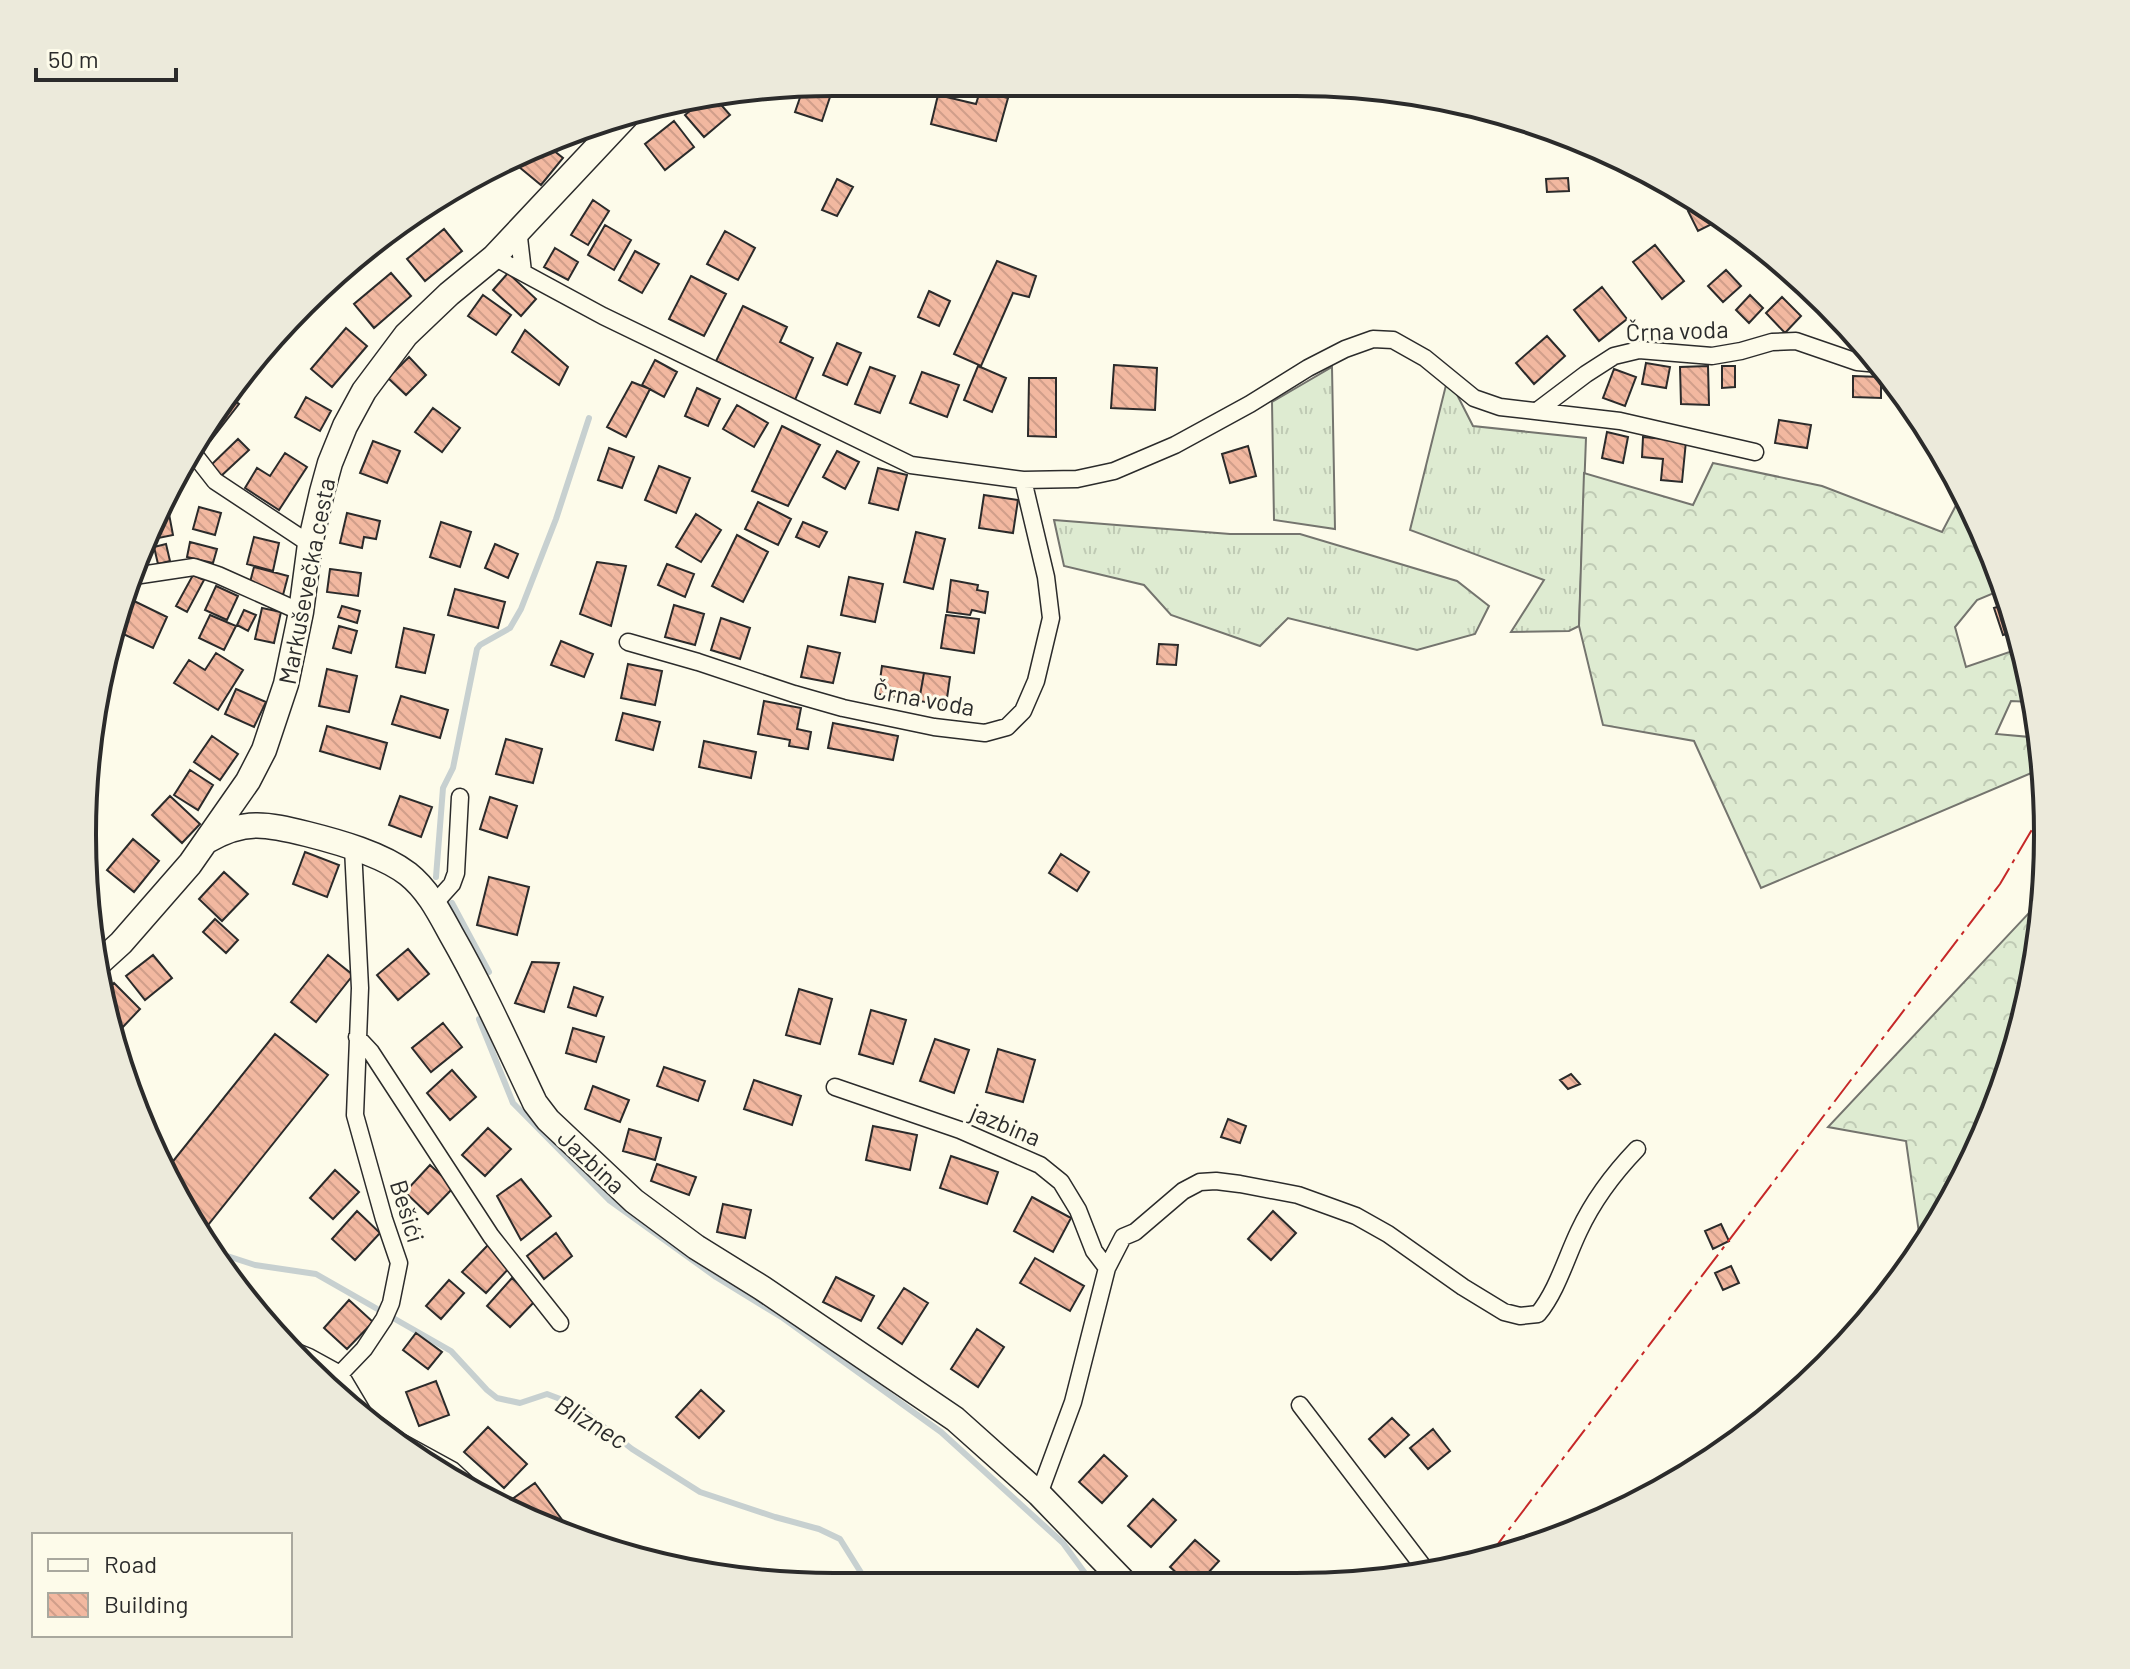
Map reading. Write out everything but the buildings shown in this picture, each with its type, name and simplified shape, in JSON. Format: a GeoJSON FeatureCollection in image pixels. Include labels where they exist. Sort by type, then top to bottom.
{"type":"FeatureCollection","features":[{"type":"Feature","properties":{"kind":"street","name":"Markuševečka cesta"},"geometry":{"type":"LineString","coordinates":[[106,956],[190,864],[248,781],[264,750],[280,707],[301,612],[317,509],[330,463],[364,391],[406,335],[494,257],[613,130]]}},
{"type":"Feature","properties":{"kind":"street"},"geometry":{"type":"LineString","coordinates":[[518,229],[523,272]]}},
{"type":"Feature","properties":{"kind":"street"},"geometry":{"type":"LineString","coordinates":[[494,257],[603,316],[911,465],[1023,480],[1077,479],[1114,471],[1175,445],[1308,368],[1373,339],[1393,340],[1425,358],[1474,398],[1500,407],[1620,421],[1755,452]]}},
{"type":"Feature","properties":{"kind":"street","name":"Črna voda"},"geometry":{"type":"LineString","coordinates":[[1537,411],[1614,356],[1639,350],[1712,356],[1772,342],[1796,341],[1863,363]]}},
{"type":"Feature","properties":{"kind":"street"},"geometry":{"type":"LineString","coordinates":[[198,460],[215,481],[310,544]]}},
{"type":"Feature","properties":{"kind":"street","name":"Črna voda"},"geometry":{"type":"LineString","coordinates":[[628,642],[843,708],[934,727],[985,733],[1007,727],[1023,711],[1036,681],[1051,618],[1046,577],[1023,480]]}},
{"type":"Feature","properties":{"kind":"street"},"geometry":{"type":"LineString","coordinates":[[143,575],[194,567],[301,612]]}},
{"type":"Feature","properties":{"kind":"street"},"geometry":{"type":"LineString","coordinates":[[248,781],[255,811],[270,826]]}},
{"type":"Feature","properties":{"kind":"street"},"geometry":{"type":"LineString","coordinates":[[434,904],[452,884],[456,873],[460,797]]}},
{"type":"Feature","properties":{"kind":"street","name":"Jazbina"},"geometry":{"type":"LineString","coordinates":[[207,841],[221,832],[240,826],[270,826],[353,848],[407,874],[434,904],[474,974],[535,1103],[548,1120],[634,1201],[696,1247],[955,1419],[1039,1494],[1115,1573]]}},
{"type":"Feature","properties":{"kind":"street","name":"Bešići"},"geometry":{"type":"LineString","coordinates":[[340,1374],[364,1349],[384,1319],[391,1303],[399,1263],[355,1115],[360,988],[353,848]]}},
{"type":"Feature","properties":{"kind":"street","name":"Bešići"},"geometry":{"type":"LineString","coordinates":[[357,1037],[371,1052],[491,1236],[560,1323]]}},
{"type":"Feature","properties":{"kind":"street","name":"jazbina"},"geometry":{"type":"LineString","coordinates":[[835,1087],[960,1130],[1040,1165],[1061,1182],[1078,1210],[1094,1251],[1107,1268]]}},
{"type":"Feature","properties":{"kind":"street"},"geometry":{"type":"LineString","coordinates":[[1039,1494],[1073,1402],[1107,1268],[1123,1237],[1135,1232],[1183,1191],[1200,1182],[1240,1184],[1298,1195],[1356,1216],[1388,1234],[1463,1287],[1504,1312],[1520,1316],[1538,1314],[1547,1303],[1581,1227],[1614,1173],[1637,1149]]}},
{"type":"Feature","properties":{"kind":"street"},"geometry":{"type":"LineString","coordinates":[[316,1361],[340,1374],[351,1392]]}},
{"type":"Feature","properties":{"kind":"street"},"geometry":{"type":"LineString","coordinates":[[1300,1405],[1420,1562]]}},
{"type":"Feature","properties":{"kind":"green space"},"geometry":{"type":"Polygon","coordinates":[[[1332,367],[1335,529],[1274,520],[1272,402],[1332,367]]]}},
{"type":"Feature","properties":{"kind":"green space"},"geometry":{"type":"Polygon","coordinates":[[[1448,377],[1473,426],[1586,438],[1579,626],[1569,631],[1511,632],[1544,580],[1410,530],[1448,377]]]}},
{"type":"Feature","properties":{"kind":"green space"},"geometry":{"type":"Polygon","coordinates":[[[1713,463],[1822,486],[1942,532],[1956,505],[1994,593],[1977,600],[1955,627],[1966,667],[2011,651],[2022,702],[2011,701],[1996,734],[2028,737],[2031,773],[1761,888],[1694,741],[1603,725],[1579,626],[1584,473],[1693,505],[1713,463]]]}},
{"type":"Feature","properties":{"kind":"green space"},"geometry":{"type":"Polygon","coordinates":[[[1054,520],[1230,534],[1300,534],[1457,581],[1489,606],[1475,634],[1417,650],[1288,618],[1260,646],[1171,615],[1144,585],[1064,566],[1054,520]]]}},
{"type":"Feature","properties":{"kind":"green space"},"geometry":{"type":"Polygon","coordinates":[[[2030,912],[2020,979],[1995,1072],[1958,1161],[1919,1231],[1906,1141],[1828,1127],[2030,912]]]}},
{"type":"Feature","properties":{"kind":"waterway"},"geometry":{"type":"LineString","coordinates":[[436,877],[443,788],[453,768],[477,649],[510,628],[521,609],[556,519],[589,418]]}},
{"type":"Feature","properties":{"kind":"waterway"},"geometry":{"type":"LineString","coordinates":[[452,903],[489,972]]}},
{"type":"Feature","properties":{"kind":"waterway"},"geometry":{"type":"LineString","coordinates":[[479,1019],[513,1103],[609,1200],[716,1277],[783,1318],[941,1432],[1063,1543],[1085,1573]]}},
{"type":"Feature","properties":{"kind":"waterway","name":"Bliznec"},"geometry":{"type":"LineString","coordinates":[[228,1256],[255,1265],[316,1274],[451,1351],[497,1398],[520,1403],[547,1394],[576,1405],[632,1449],[700,1492],[819,1529],[840,1539],[861,1573]]}},
{"type":"Feature","properties":{"kind":"power"},"geometry":{"type":"LineString","coordinates":[[1497,1545],[2000,884],[2034,827]]}}]}
